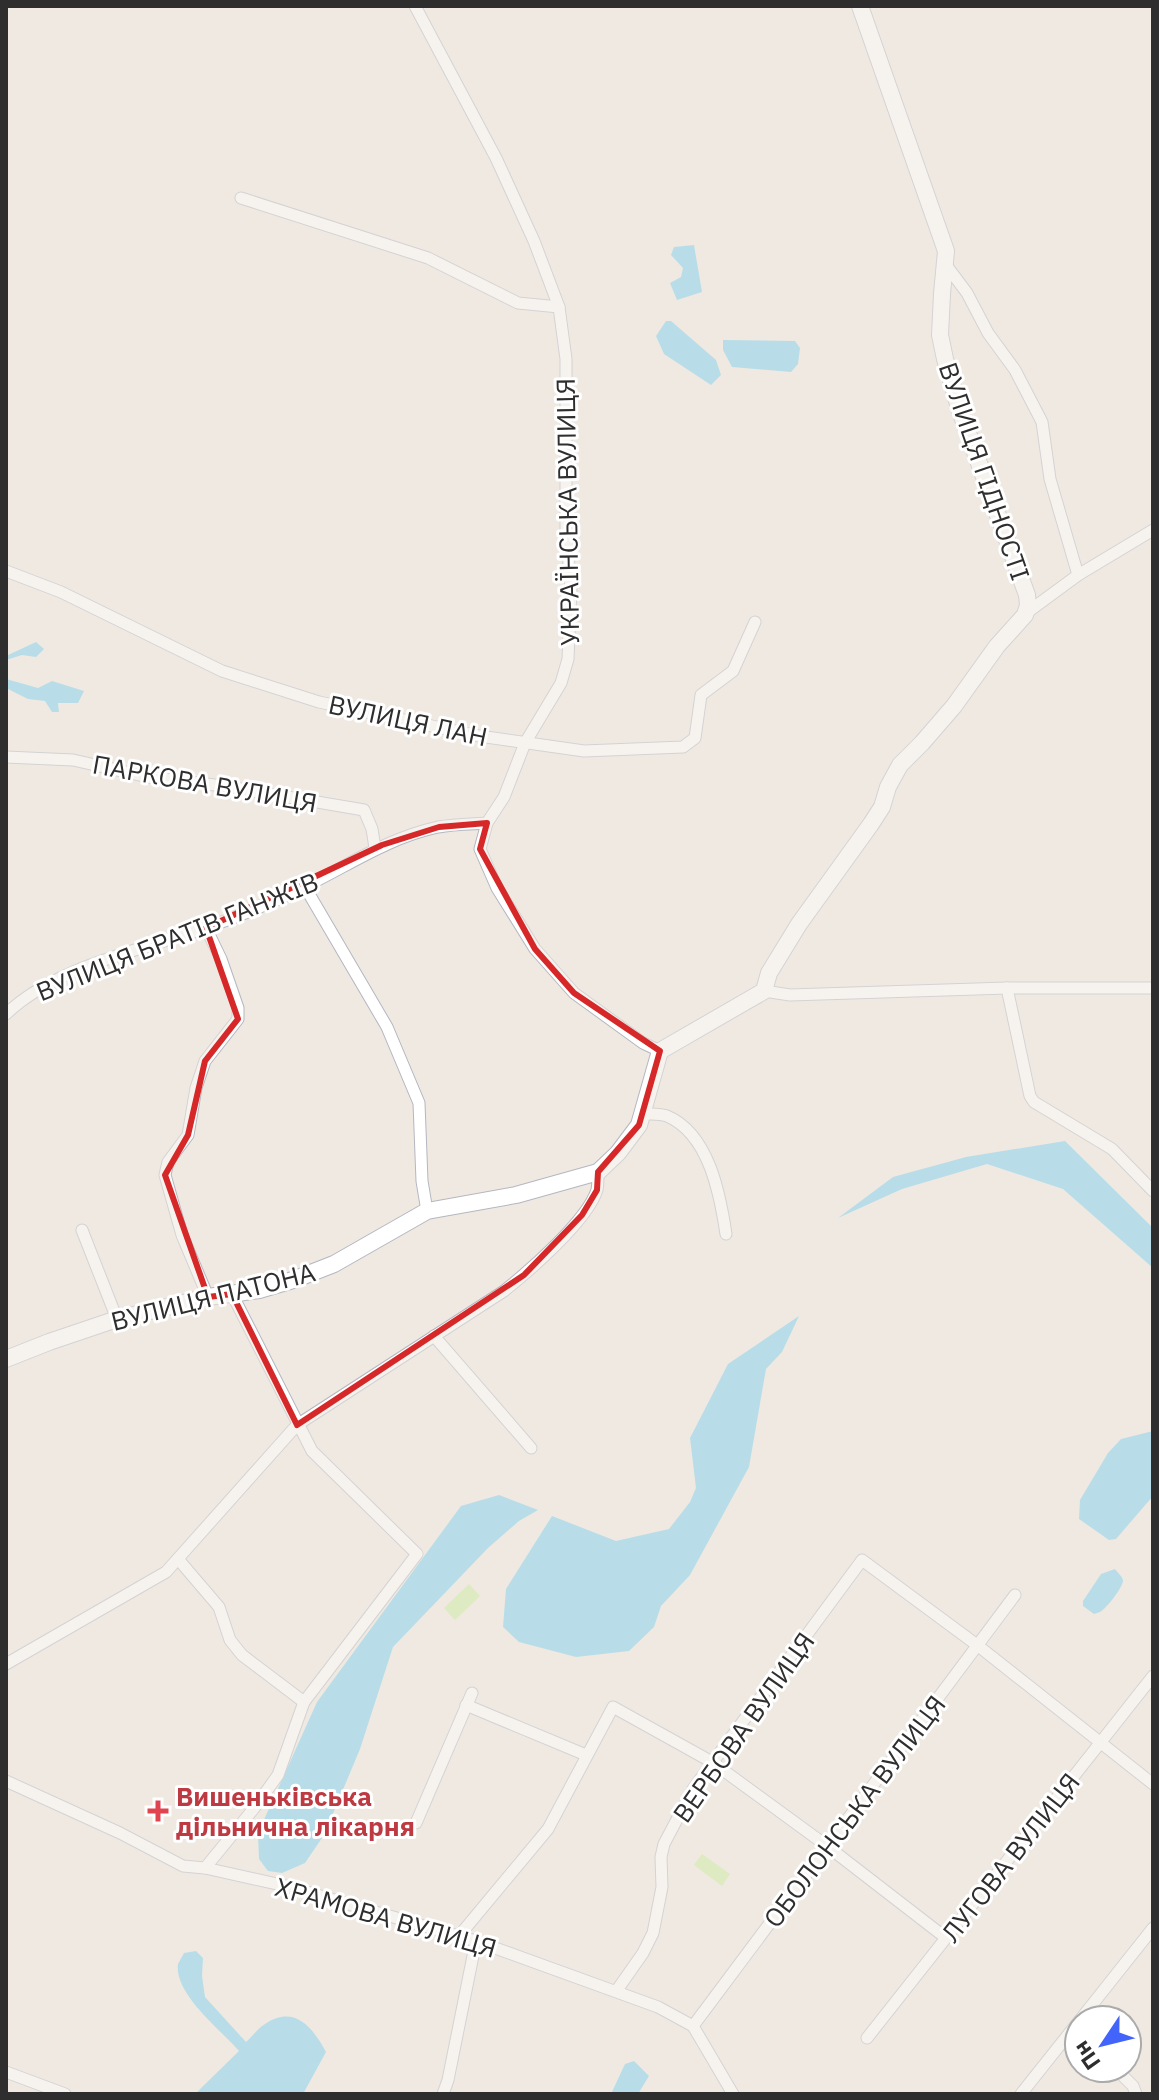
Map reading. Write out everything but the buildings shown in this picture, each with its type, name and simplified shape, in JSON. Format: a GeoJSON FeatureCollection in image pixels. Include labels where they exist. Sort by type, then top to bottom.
{"type":"FeatureCollection","features":[{"type":"Feature","properties":{"kind":"street","name":"УКРАЇНСЬКА ВУЛИЦЯ"},"geometry":{"type":"LineString","coordinates":[[415,6],[496,158],[534,241],[559,307],[566,359],[566,529],[571,590],[568,659],[561,683],[525,743],[504,797],[487,823],[480,849],[497,888],[535,949],[574,993],[643,1043],[660,1051]]}},
{"type":"Feature","properties":{"kind":"street","name":"ВУЛИЦЯ ГІДНОСТІ"},"geometry":{"type":"LineString","coordinates":[[860,6],[946,251],[940,335],[945,359],[960,411],[1027,595],[1025,615]]}},
{"type":"Feature","properties":{"kind":"street"},"geometry":{"type":"LineString","coordinates":[[241,198],[428,258],[518,303],[559,307]]}},
{"type":"Feature","properties":{"kind":"street"},"geometry":{"type":"LineString","coordinates":[[946,265],[1015,370],[1042,422],[1050,479],[1078,575]]}},
{"type":"Feature","properties":{"kind":"street","name":"ВУЛИЦЯ ГІДНОСТІ"},"geometry":{"type":"LineString","coordinates":[[764,991],[769,973],[799,924],[882,807],[900,765],[954,706],[997,646],[1025,615],[1078,575],[1153,530]]}},
{"type":"Feature","properties":{"kind":"street","name":"ВУЛИЦЯ ЛАН"},"geometry":{"type":"LineString","coordinates":[[6,571],[61,592],[222,671],[319,702],[479,736],[584,751],[683,747],[695,738],[701,695],[733,671],[755,622]]}},
{"type":"Feature","properties":{"kind":"street","name":"ПАРКОВА ВУЛИЦЯ"},"geometry":{"type":"LineString","coordinates":[[6,757],[73,760],[148,777],[223,786],[364,810],[372,829],[375,848]]}},
{"type":"Feature","properties":{"kind":"street","name":"ВУЛИЦЯ БРАТІВ ГАНЖІВ"},"geometry":{"type":"LineString","coordinates":[[6,1014],[31,993],[87,967],[206,928],[305,887],[375,848],[439,827],[487,823]]}},
{"type":"Feature","properties":{"kind":"street"},"geometry":{"type":"LineString","coordinates":[[305,887],[387,1027],[419,1103],[422,1181],[427,1211]]}},
{"type":"Feature","properties":{"kind":"street"},"geometry":{"type":"LineString","coordinates":[[206,928],[221,959],[238,1008],[238,1019],[205,1061],[196,1088],[188,1135],[168,1162],[165,1175],[182,1235],[208,1297]]}},
{"type":"Feature","properties":{"kind":"street"},"geometry":{"type":"LineString","coordinates":[[1007,988],[1030,1096],[1034,1102],[1112,1149],[1153,1191]]}},
{"type":"Feature","properties":{"kind":"street"},"geometry":{"type":"LineString","coordinates":[[6,1664],[166,1572],[297,1425],[504,1291],[545,1256],[582,1215],[597,1190],[598,1172],[639,1125],[660,1051],[764,991],[790,995],[1007,988],[1153,988]]}},
{"type":"Feature","properties":{"kind":"street"},"geometry":{"type":"LineString","coordinates":[[643,1114],[665,1114],[685,1127],[701,1149],[716,1179],[726,1234]]}},
{"type":"Feature","properties":{"kind":"street","name":"ВУЛИЦЯ ПАТОНА"},"geometry":{"type":"LineString","coordinates":[[6,1359],[117,1319],[208,1297],[259,1290],[293,1280],[334,1264],[427,1211],[516,1195],[598,1172]]}},
{"type":"Feature","properties":{"kind":"street"},"geometry":{"type":"LineString","coordinates":[[82,1230],[117,1319]]}},
{"type":"Feature","properties":{"kind":"street"},"geometry":{"type":"LineString","coordinates":[[205,1868],[278,1775],[304,1702],[417,1554],[312,1451],[232,1294]]}},
{"type":"Feature","properties":{"kind":"street"},"geometry":{"type":"LineString","coordinates":[[434,1336],[531,1448]]}},
{"type":"Feature","properties":{"kind":"street"},"geometry":{"type":"LineString","coordinates":[[178,1559],[219,1607],[230,1640],[242,1655],[304,1702]]}},
{"type":"Feature","properties":{"kind":"street","name":"ВЕРБОВА ВУЛИЦЯ"},"geometry":{"type":"LineString","coordinates":[[617,1990],[653,1933],[662,1887],[664,1844],[693,1789],[862,1560],[977,1645]]}},
{"type":"Feature","properties":{"kind":"street","name":"ОБОЛОНСЬКА ВУЛИЦЯ"},"geometry":{"type":"LineString","coordinates":[[693,2026],[1015,1595]]}},
{"type":"Feature","properties":{"kind":"street"},"geometry":{"type":"LineString","coordinates":[[977,1645],[1153,1784]]}},
{"type":"Feature","properties":{"kind":"street","name":"ЛУГОВА ВУЛИЦЯ"},"geometry":{"type":"LineString","coordinates":[[867,2038],[1153,1676]]}},
{"type":"Feature","properties":{"kind":"street"},"geometry":{"type":"LineString","coordinates":[[416,1823],[472,1693]]}},
{"type":"Feature","properties":{"kind":"street"},"geometry":{"type":"LineString","coordinates":[[466,1705],[586,1755]]}},
{"type":"Feature","properties":{"kind":"street"},"geometry":{"type":"LineString","coordinates":[[459,1936],[548,1829],[613,1707],[712,1762],[946,1938]]}},
{"type":"Feature","properties":{"kind":"street","name":"ХРАМОВА ВУЛИЦЯ"},"geometry":{"type":"LineString","coordinates":[[6,1781],[120,1833],[183,1866],[286,1886],[476,1941],[617,1990],[693,2026]]}},
{"type":"Feature","properties":{"kind":"street"},"geometry":{"type":"LineString","coordinates":[[1092,2004],[1153,1928]]}},
{"type":"Feature","properties":{"kind":"street"},"geometry":{"type":"LineString","coordinates":[[443,2094],[476,1941]]}},
{"type":"Feature","properties":{"kind":"street"},"geometry":{"type":"LineString","coordinates":[[693,2026],[733,2094]]}},
{"type":"Feature","properties":{"kind":"street"},"geometry":{"type":"LineString","coordinates":[[1021,2094],[1063,2048]]}},
{"type":"Feature","properties":{"kind":"street"},"geometry":{"type":"LineString","coordinates":[[6,2072],[65,2094]]}},
{"type":"Feature","properties":{"kind":"highlighted area"},"geometry":{"type":"Polygon","coordinates":[[[487,823],[480,849],[535,949],[574,993],[660,1051],[639,1125],[598,1172],[597,1190],[582,1215],[524,1275],[297,1425],[232,1294],[208,1297],[165,1175],[188,1135],[205,1061],[238,1019],[206,928],[382,845],[439,827],[487,823]]]}},
{"type":"Feature","properties":{"kind":"green space"},"geometry":{"type":"Polygon","coordinates":[[[469,1584],[480,1596],[455,1620],[444,1608],[469,1584]]]}},
{"type":"Feature","properties":{"kind":"green space"},"geometry":{"type":"Polygon","coordinates":[[[702,1854],[730,1874],[722,1886],[694,1865],[702,1854]]]}},
{"type":"Feature","properties":{"kind":"water"},"geometry":{"type":"Polygon","coordinates":[[[694,245],[702,292],[677,300],[670,283],[681,277],[683,268],[671,255],[674,247],[694,245]]]}},
{"type":"Feature","properties":{"kind":"water"},"geometry":{"type":"Polygon","coordinates":[[[666,321],[671,321],[716,360],[721,375],[711,385],[664,354],[656,336],[666,321]]]}},
{"type":"Feature","properties":{"kind":"water"},"geometry":{"type":"Polygon","coordinates":[[[723,340],[795,341],[800,348],[798,364],[791,372],[732,367],[723,350],[723,340]]]}},
{"type":"Feature","properties":{"kind":"water"},"geometry":{"type":"Polygon","coordinates":[[[36,642],[44,649],[36,657],[22,655],[6,660],[6,656],[36,642]]]}},
{"type":"Feature","properties":{"kind":"water"},"geometry":{"type":"Polygon","coordinates":[[[6,679],[38,688],[52,681],[84,691],[78,703],[58,703],[59,712],[52,712],[45,701],[28,699],[6,688],[6,679]]]}},
{"type":"Feature","properties":{"kind":"water"},"geometry":{"type":"Polygon","coordinates":[[[1065,1141],[1153,1228],[1153,1268],[1063,1189],[987,1164],[902,1189],[838,1218],[893,1177],[966,1157],[1065,1141]]]}},
{"type":"Feature","properties":{"kind":"water"},"geometry":{"type":"Polygon","coordinates":[[[799,1316],[782,1352],[766,1369],[749,1467],[690,1575],[661,1606],[654,1627],[629,1651],[576,1657],[519,1642],[503,1627],[506,1589],[552,1516],[616,1541],[669,1529],[690,1502],[696,1488],[690,1438],[728,1364],[799,1316]]]}},
{"type":"Feature","properties":{"kind":"water"},"geometry":{"type":"Polygon","coordinates":[[[1153,1431],[1153,1496],[1116,1539],[1109,1540],[1079,1519],[1080,1500],[1108,1453],[1121,1439],[1153,1431]]]}},
{"type":"Feature","properties":{"kind":"water"},"geometry":{"type":"Polygon","coordinates":[[[499,1495],[538,1510],[519,1521],[488,1548],[393,1647],[360,1749],[324,1835],[305,1863],[282,1873],[268,1871],[259,1859],[258,1833],[317,1702],[461,1506],[499,1495]]]}},
{"type":"Feature","properties":{"kind":"water"},"geometry":{"type":"Polygon","coordinates":[[[1115,1569],[1123,1580],[1121,1587],[1106,1607],[1094,1614],[1083,1606],[1083,1601],[1101,1574],[1115,1569]]]}},
{"type":"Feature","properties":{"kind":"water"},"geometry":{"type":"Polygon","coordinates":[[[196,1951],[203,1958],[205,1997],[246,2042],[265,2024],[285,2017],[302,2022],[315,2035],[326,2052],[303,2094],[195,2094],[239,2051],[200,2011],[183,1987],[178,1964],[184,1953],[196,1951]]]}},
{"type":"Feature","properties":{"kind":"water"},"geometry":{"type":"Polygon","coordinates":[[[634,2061],[649,2076],[638,2094],[611,2094],[625,2064],[634,2061]]]}},
{"type":"Feature","properties":{"kind":"place","name":"Вишеньківська дільнична лікарня"},"geometry":{"type":"Point","coordinates":[158,1811]}}]}
